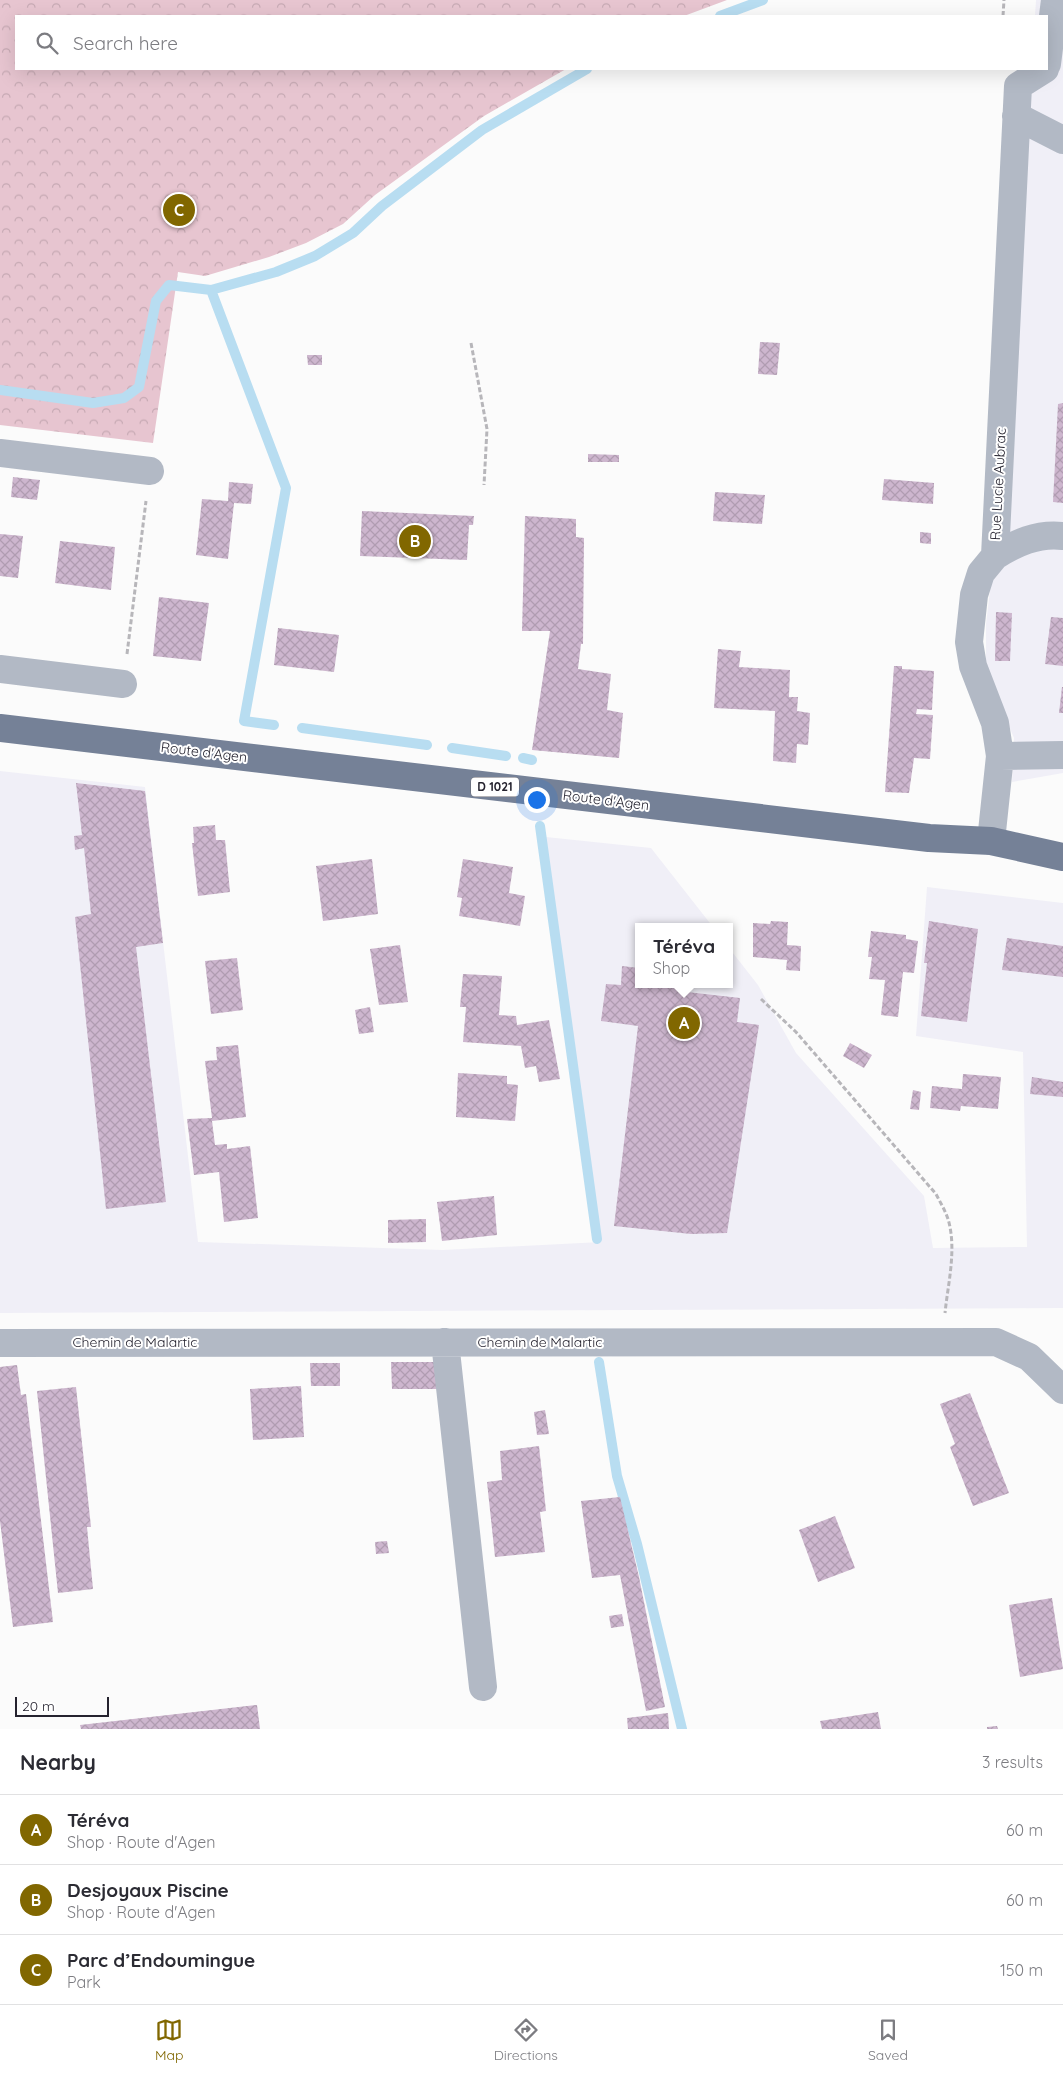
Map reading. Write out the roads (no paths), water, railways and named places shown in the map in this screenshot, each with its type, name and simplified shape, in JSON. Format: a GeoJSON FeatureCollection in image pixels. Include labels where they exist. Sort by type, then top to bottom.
{"type":"FeatureCollection","features":[{"type":"Feature","properties":{"kind":"main road","name":"Route d'Agen"},"geometry":{"type":"LineString","coordinates":[[0,728],[929,838],[991,841],[1063,856]]}},
{"type":"Feature","properties":{"kind":"street"},"geometry":{"type":"LineString","coordinates":[[1048,56],[1055,0]]}},
{"type":"Feature","properties":{"kind":"street","name":"Rue Lucie Aubrac"},"geometry":{"type":"LineString","coordinates":[[991,841],[1000,756],[995,723],[973,666],[969,642],[974,595],[981,573],[995,556],[1018,86],[1043,70]]}},
{"type":"Feature","properties":{"kind":"street"},"geometry":{"type":"LineString","coordinates":[[1016,116],[1063,140]]}},
{"type":"Feature","properties":{"kind":"street"},"geometry":{"type":"LineString","coordinates":[[0,453],[150,471]]}},
{"type":"Feature","properties":{"kind":"street"},"geometry":{"type":"LineString","coordinates":[[995,556],[1016,543],[1035,537],[1063,536]]}},
{"type":"Feature","properties":{"kind":"street"},"geometry":{"type":"LineString","coordinates":[[0,669],[123,684]]}},
{"type":"Feature","properties":{"kind":"street"},"geometry":{"type":"LineString","coordinates":[[1000,756],[1063,755]]}},
{"type":"Feature","properties":{"kind":"street","name":"Chemin de Malartic"},"geometry":{"type":"LineString","coordinates":[[0,1342],[996,1342],[1029,1357],[1063,1390]]}},
{"type":"Feature","properties":{"kind":"street"},"geometry":{"type":"LineString","coordinates":[[445,1342],[483,1687]]}},
{"type":"Feature","properties":{"kind":"waterway"},"geometry":{"type":"LineString","coordinates":[[723,15],[763,0]]}},
{"type":"Feature","properties":{"kind":"waterway"},"geometry":{"type":"LineString","coordinates":[[274,725],[244,721],[286,488],[211,290],[276,272],[315,256],[353,233],[382,206],[482,130],[585,70]]}},
{"type":"Feature","properties":{"kind":"waterway"},"geometry":{"type":"LineString","coordinates":[[0,390],[93,403],[124,398],[139,387],[156,301],[169,285],[211,290]]}},
{"type":"Feature","properties":{"kind":"waterway"},"geometry":{"type":"LineString","coordinates":[[302,728],[427,745]]}},
{"type":"Feature","properties":{"kind":"waterway"},"geometry":{"type":"LineString","coordinates":[[452,748],[506,756]]}},
{"type":"Feature","properties":{"kind":"waterway"},"geometry":{"type":"LineString","coordinates":[[523,758],[532,760]]}},
{"type":"Feature","properties":{"kind":"waterway"},"geometry":{"type":"LineString","coordinates":[[540,826],[597,1239]]}},
{"type":"Feature","properties":{"kind":"waterway"},"geometry":{"type":"LineString","coordinates":[[599,1362],[617,1476],[637,1544],[682,1729]]}},
{"type":"Feature","properties":{"kind":"place","name":"Parc d’Endoumingue"},"geometry":{"type":"Point","coordinates":[179,210]}},
{"type":"Feature","properties":{"kind":"place","name":"Desjoyaux Piscine"},"geometry":{"type":"Point","coordinates":[415,541]}},
{"type":"Feature","properties":{"kind":"place","name":"Téréva"},"geometry":{"type":"Point","coordinates":[684,1023]}}]}
